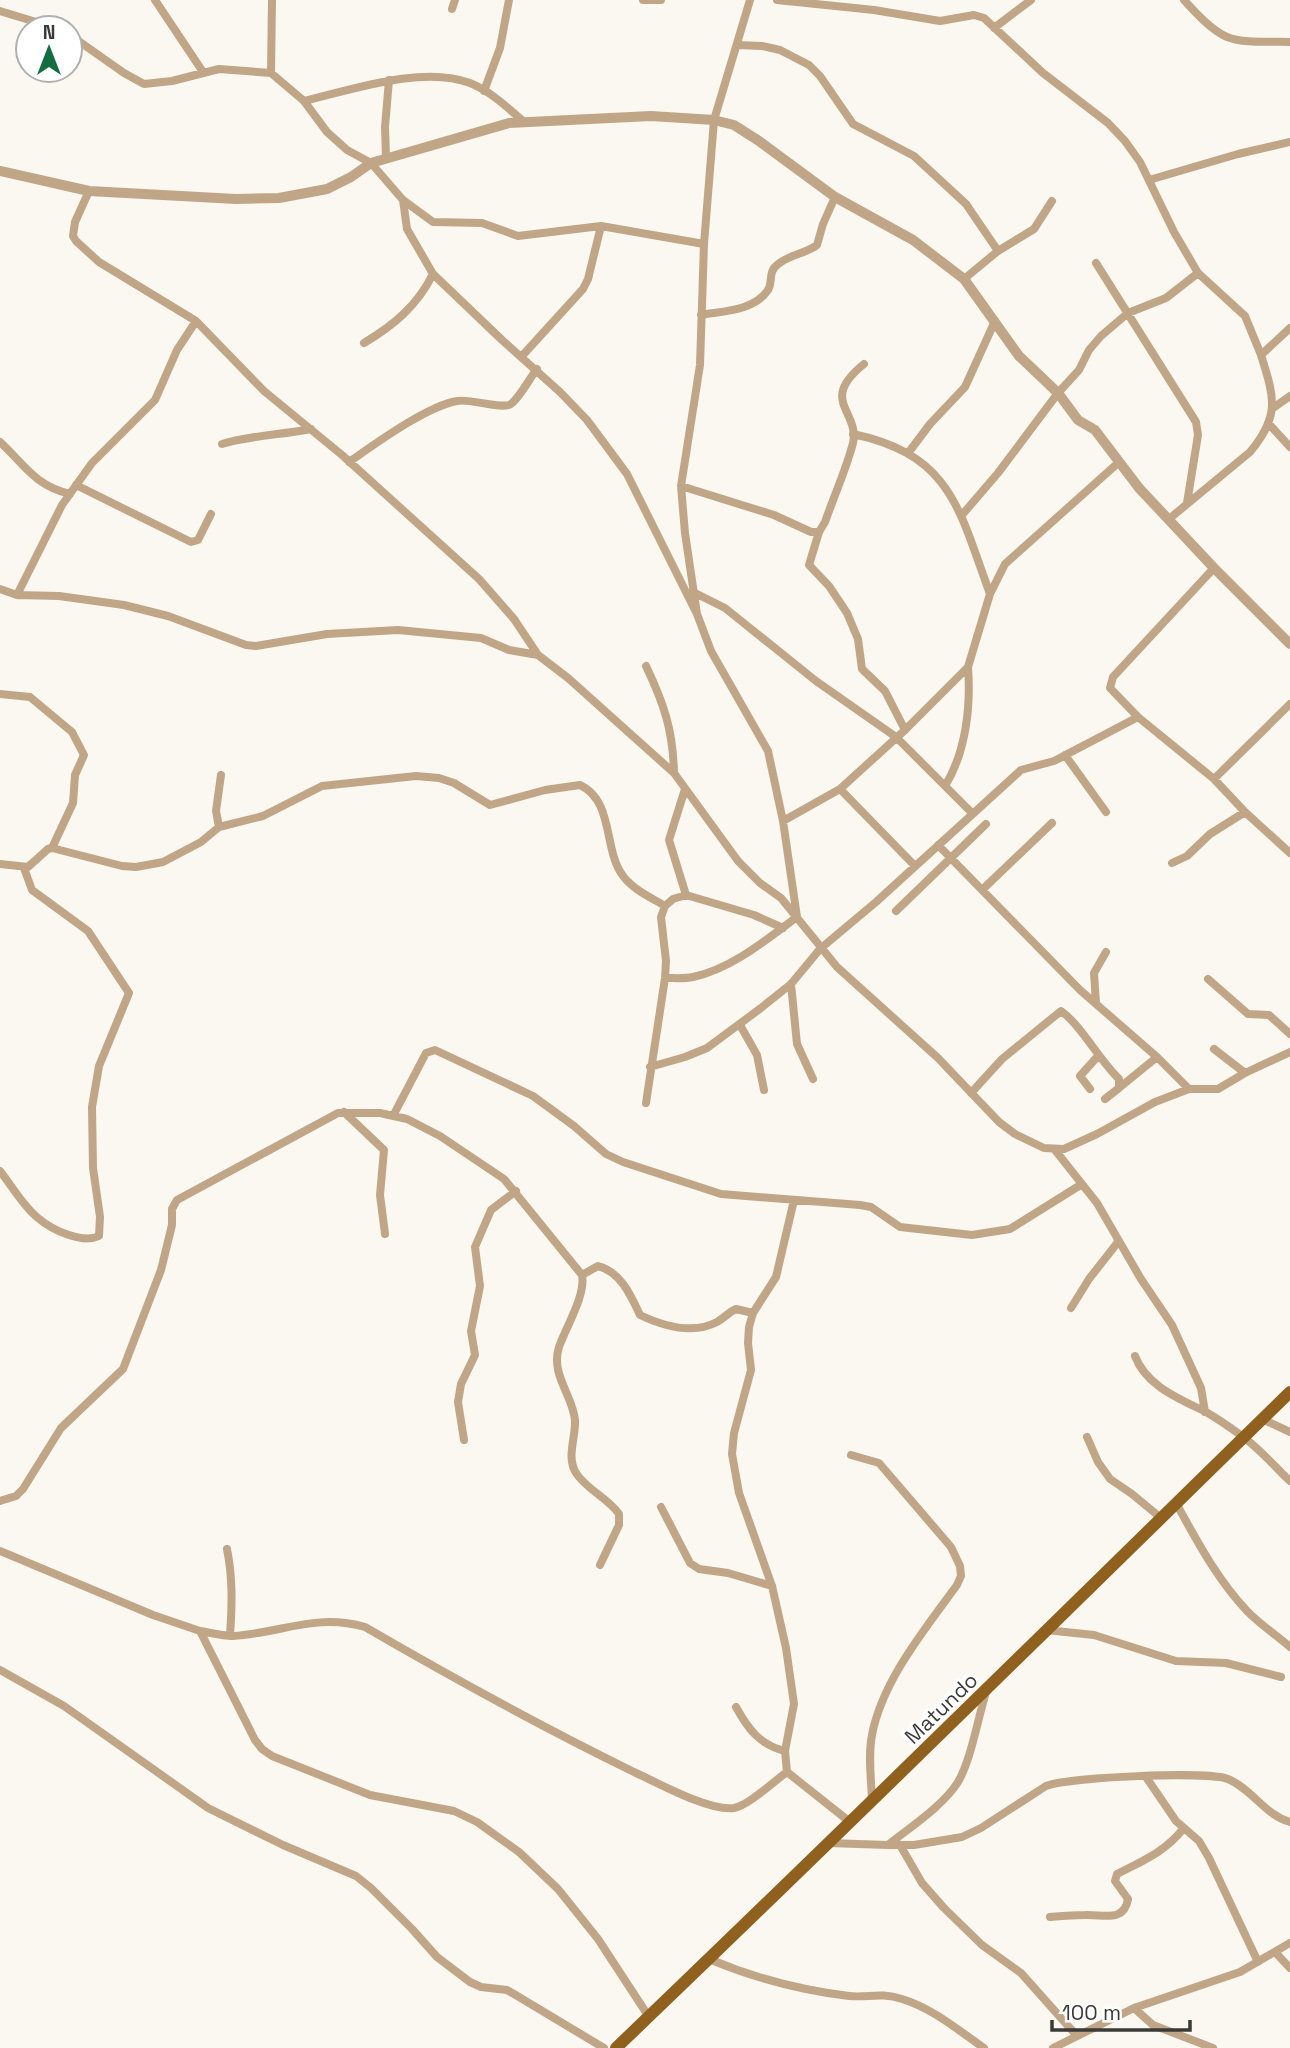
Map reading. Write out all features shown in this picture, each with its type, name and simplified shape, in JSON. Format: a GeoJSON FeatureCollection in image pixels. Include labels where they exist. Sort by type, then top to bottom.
{"type":"FeatureCollection","features":[{"type":"Feature","properties":{"kind":"main road","name":"Matundo"},"geometry":{"type":"LineString","coordinates":[[616,2048],[986,1692],[1290,1392]]}},
{"type":"Feature","properties":{"kind":"street"},"geometry":{"type":"LineString","coordinates":[[155,0],[203,72]]}},
{"type":"Feature","properties":{"kind":"street"},"geometry":{"type":"LineString","coordinates":[[271,74],[272,0]]}},
{"type":"Feature","properties":{"kind":"street"},"geometry":{"type":"LineString","coordinates":[[484,91],[500,48],[509,0]]}},
{"type":"Feature","properties":{"kind":"street"},"geometry":{"type":"LineString","coordinates":[[643,0],[661,0]]}},
{"type":"Feature","properties":{"kind":"street"},"geometry":{"type":"LineString","coordinates":[[697,614],[681,486],[700,365],[704,244],[714,120],[750,0]]}},
{"type":"Feature","properties":{"kind":"street"},"geometry":{"type":"LineString","coordinates":[[778,0],[874,10],[940,21],[979,15],[1043,73],[1108,123],[1125,141],[1198,272],[1245,316],[1273,394],[1273,408],[1268,423],[1250,452],[1168,519]]}},
{"type":"Feature","properties":{"kind":"street"},"geometry":{"type":"LineString","coordinates":[[994,28],[1031,0]]}},
{"type":"Feature","properties":{"kind":"street"},"geometry":{"type":"LineString","coordinates":[[1184,0],[1207,23],[1227,37],[1290,42]]}},
{"type":"Feature","properties":{"kind":"street"},"geometry":{"type":"LineString","coordinates":[[737,45],[780,50],[809,65],[820,76],[853,124],[914,156],[966,204],[998,251]]}},
{"type":"Feature","properties":{"kind":"street"},"geometry":{"type":"LineString","coordinates":[[84,46],[144,84],[172,81],[219,69],[271,74],[304,101],[327,132],[347,150],[371,163],[403,200],[433,222],[482,223],[518,236],[601,226],[704,244]]}},
{"type":"Feature","properties":{"kind":"street"},"geometry":{"type":"LineString","coordinates":[[304,101],[389,80],[442,77],[470,83],[498,99],[523,121]]}},
{"type":"Feature","properties":{"kind":"street"},"geometry":{"type":"LineString","coordinates":[[386,158],[384,127],[389,80]]}},
{"type":"Feature","properties":{"kind":"street"},"geometry":{"type":"LineString","coordinates":[[1,173],[89,191],[279,198],[327,189],[371,163],[386,158],[523,121],[651,116],[714,120],[734,125],[835,197],[913,240],[964,279],[1020,356],[1058,393],[1077,419],[1095,430],[1118,463],[1168,519],[1290,644]]}},
{"type":"Feature","properties":{"kind":"street"},"geometry":{"type":"LineString","coordinates":[[1149,180],[1290,142]]}},
{"type":"Feature","properties":{"kind":"street"},"geometry":{"type":"LineString","coordinates":[[89,191],[73,230],[76,241],[99,262],[196,321],[250,378],[349,462],[479,579],[514,620],[538,655],[568,678],[674,773],[738,861],[760,883],[781,898],[837,967],[938,1058],[999,1122],[1015,1134],[1055,1150],[1072,1147],[1155,1102],[1189,1089],[1219,1089],[1245,1073],[1290,1052]]}},
{"type":"Feature","properties":{"kind":"street"},"geometry":{"type":"LineString","coordinates":[[701,315],[739,309],[761,297],[768,290],[772,271],[777,264],[817,245],[835,197]]}},
{"type":"Feature","properties":{"kind":"street"},"geometry":{"type":"LineString","coordinates":[[403,200],[407,229],[433,274],[502,340],[537,369],[587,420],[626,474],[697,614],[711,651],[768,751],[783,821],[797,917]]}},
{"type":"Feature","properties":{"kind":"street"},"geometry":{"type":"LineString","coordinates":[[964,279],[998,251],[1034,229],[1052,201]]}},
{"type":"Feature","properties":{"kind":"street"},"geometry":{"type":"LineString","coordinates":[[522,356],[583,289],[601,226]]}},
{"type":"Feature","properties":{"kind":"street"},"geometry":{"type":"LineString","coordinates":[[1096,263],[1196,422],[1198,435],[1187,503]]}},
{"type":"Feature","properties":{"kind":"street"},"geometry":{"type":"LineString","coordinates":[[962,514],[1079,370],[1089,350],[1128,313],[1166,298],[1198,272]]}},
{"type":"Feature","properties":{"kind":"street"},"geometry":{"type":"LineString","coordinates":[[364,343],[402,317],[433,274]]}},
{"type":"Feature","properties":{"kind":"street"},"geometry":{"type":"LineString","coordinates":[[17,595],[54,518],[107,446],[155,400],[177,350],[196,321]]}},
{"type":"Feature","properties":{"kind":"street"},"geometry":{"type":"LineString","coordinates":[[909,452],[930,424],[965,387],[995,321]]}},
{"type":"Feature","properties":{"kind":"street"},"geometry":{"type":"LineString","coordinates":[[1261,355],[1290,328]]}},
{"type":"Feature","properties":{"kind":"street"},"geometry":{"type":"LineString","coordinates":[[864,364],[848,378],[844,387],[843,405],[853,441],[809,565],[829,586],[847,613],[858,639],[862,669],[885,691],[905,730]]}},
{"type":"Feature","properties":{"kind":"street"},"geometry":{"type":"LineString","coordinates":[[349,462],[389,434],[447,403],[466,399],[503,406],[511,404],[537,369]]}},
{"type":"Feature","properties":{"kind":"street"},"geometry":{"type":"LineString","coordinates":[[1273,408],[1290,396]]}},
{"type":"Feature","properties":{"kind":"street"},"geometry":{"type":"LineString","coordinates":[[1268,423],[1290,447]]}},
{"type":"Feature","properties":{"kind":"street"},"geometry":{"type":"LineString","coordinates":[[222,444],[236,439],[285,435],[311,429]]}},
{"type":"Feature","properties":{"kind":"street"},"geometry":{"type":"LineString","coordinates":[[853,434],[877,439],[909,452],[926,465],[947,489],[962,514],[990,594]]}},
{"type":"Feature","properties":{"kind":"street"},"geometry":{"type":"LineString","coordinates":[[0,442],[29,474],[41,483],[70,494]]}},
{"type":"Feature","properties":{"kind":"street"},"geometry":{"type":"LineString","coordinates":[[945,786],[953,774],[969,708],[968,667],[990,594],[1005,564],[1118,463]]}},
{"type":"Feature","properties":{"kind":"street"},"geometry":{"type":"LineString","coordinates":[[76,485],[191,542],[198,540],[211,514]]}},
{"type":"Feature","properties":{"kind":"street"},"geometry":{"type":"LineString","coordinates":[[681,486],[819,532]]}},
{"type":"Feature","properties":{"kind":"street"},"geometry":{"type":"LineString","coordinates":[[1214,568],[1111,680],[1112,691],[1138,717],[1214,779],[1290,853]]}},
{"type":"Feature","properties":{"kind":"street"},"geometry":{"type":"LineString","coordinates":[[0,589],[17,595],[59,596],[124,605],[168,616],[246,645],[256,646],[327,634],[398,630],[481,638],[509,650],[538,655]]}},
{"type":"Feature","properties":{"kind":"street"},"geometry":{"type":"LineString","coordinates":[[695,593],[725,608],[816,681],[896,737],[972,813]]}},
{"type":"Feature","properties":{"kind":"street"},"geometry":{"type":"LineString","coordinates":[[646,666],[669,720],[674,773]]}},
{"type":"Feature","properties":{"kind":"street"},"geometry":{"type":"LineString","coordinates":[[783,821],[840,789],[905,730],[968,667]]}},
{"type":"Feature","properties":{"kind":"street"},"geometry":{"type":"LineString","coordinates":[[0,694],[30,697],[72,732],[84,755],[75,775],[73,803],[52,848]]}},
{"type":"Feature","properties":{"kind":"street"},"geometry":{"type":"LineString","coordinates":[[1214,779],[1290,704]]}},
{"type":"Feature","properties":{"kind":"street"},"geometry":{"type":"LineString","coordinates":[[650,1068],[698,1052],[740,1025],[790,984],[820,949],[876,902],[1021,770],[1050,763],[1138,717]]}},
{"type":"Feature","properties":{"kind":"street"},"geometry":{"type":"LineString","coordinates":[[1065,755],[1106,812]]}},
{"type":"Feature","properties":{"kind":"street"},"geometry":{"type":"LineString","coordinates":[[219,827],[216,811],[221,775]]}},
{"type":"Feature","properties":{"kind":"street"},"geometry":{"type":"LineString","coordinates":[[0,864],[24,869],[52,848],[106,863],[136,867],[163,862],[201,842],[219,827],[258,817],[309,791],[336,785],[416,776],[439,778],[454,783],[490,805],[545,790],[580,785],[590,792],[600,807],[616,865],[622,876],[664,906]]}},
{"type":"Feature","properties":{"kind":"street"},"geometry":{"type":"LineString","coordinates":[[685,789],[669,840],[686,895]]}},
{"type":"Feature","properties":{"kind":"street"},"geometry":{"type":"LineString","coordinates":[[840,789],[915,866]]}},
{"type":"Feature","properties":{"kind":"street"},"geometry":{"type":"LineString","coordinates":[[1172,863],[1187,856],[1210,834],[1245,811]]}},
{"type":"Feature","properties":{"kind":"street"},"geometry":{"type":"LineString","coordinates":[[982,890],[1052,822]]}},
{"type":"Feature","properties":{"kind":"street"},"geometry":{"type":"LineString","coordinates":[[896,911],[986,824]]}},
{"type":"Feature","properties":{"kind":"street"},"geometry":{"type":"LineString","coordinates":[[938,845],[1080,990],[1157,1057],[1189,1089]]}},
{"type":"Feature","properties":{"kind":"street"},"geometry":{"type":"LineString","coordinates":[[0,1171],[38,1218],[69,1234],[89,1240],[99,1236],[100,1217],[93,1168],[93,1099],[99,1066],[129,993],[88,931],[32,890],[24,869]]}},
{"type":"Feature","properties":{"kind":"street"},"geometry":{"type":"LineString","coordinates":[[646,1103],[665,978],[666,961],[661,924],[664,906],[673,899],[686,895],[754,915],[783,928]]}},
{"type":"Feature","properties":{"kind":"street"},"geometry":{"type":"LineString","coordinates":[[665,978],[692,978],[715,969],[748,953],[797,917]]}},
{"type":"Feature","properties":{"kind":"street"},"geometry":{"type":"LineString","coordinates":[[1096,1003],[1094,973],[1106,952]]}},
{"type":"Feature","properties":{"kind":"street"},"geometry":{"type":"LineString","coordinates":[[1208,979],[1248,1014],[1269,1015],[1290,1034]]}},
{"type":"Feature","properties":{"kind":"street"},"geometry":{"type":"LineString","coordinates":[[790,984],[797,1044],[813,1079]]}},
{"type":"Feature","properties":{"kind":"street"},"geometry":{"type":"LineString","coordinates":[[971,1093],[1002,1059],[1059,1012],[1063,1012],[1081,1032],[1119,1079],[1119,1088]]}},
{"type":"Feature","properties":{"kind":"street"},"geometry":{"type":"LineString","coordinates":[[740,1025],[757,1055],[764,1090]]}},
{"type":"Feature","properties":{"kind":"street"},"geometry":{"type":"LineString","coordinates":[[393,1116],[426,1053],[435,1049],[533,1097],[614,1158],[712,1192],[860,1205],[871,1207],[900,1227],[972,1235],[1010,1229],[1082,1184]]}},
{"type":"Feature","properties":{"kind":"street"},"geometry":{"type":"LineString","coordinates":[[1214,1049],[1245,1073]]}},
{"type":"Feature","properties":{"kind":"street"},"geometry":{"type":"LineString","coordinates":[[1090,1089],[1080,1076],[1098,1056]]}},
{"type":"Feature","properties":{"kind":"street"},"geometry":{"type":"LineString","coordinates":[[1105,1099],[1157,1057]]}},
{"type":"Feature","properties":{"kind":"street"},"geometry":{"type":"LineString","coordinates":[[344,1112],[384,1150],[380,1195],[385,1234]]}},
{"type":"Feature","properties":{"kind":"street"},"geometry":{"type":"LineString","coordinates":[[0,1501],[16,1496],[23,1489],[61,1428],[123,1369],[161,1270],[172,1225],[172,1209],[177,1200],[344,1112],[393,1116],[407,1119],[440,1136],[508,1182],[582,1275],[583,1289],[558,1350],[557,1361],[575,1420],[571,1463],[584,1483],[619,1514],[619,1525],[600,1565]]}},
{"type":"Feature","properties":{"kind":"street"},"geometry":{"type":"LineString","coordinates":[[1055,1150],[1097,1203],[1118,1242],[1172,1325],[1201,1388],[1205,1412]]}},
{"type":"Feature","properties":{"kind":"street"},"geometry":{"type":"LineString","coordinates":[[464,1440],[458,1402],[461,1384],[475,1354],[471,1331],[481,1286],[475,1247],[491,1210],[516,1191]]}},
{"type":"Feature","properties":{"kind":"street"},"geometry":{"type":"LineString","coordinates":[[794,1200],[776,1278],[752,1313],[747,1335],[751,1370],[734,1433],[732,1454],[739,1493],[772,1586],[794,1696],[794,1712],[785,1751],[787,1772],[850,1822]]}},
{"type":"Feature","properties":{"kind":"street"},"geometry":{"type":"LineString","coordinates":[[1071,1308],[1089,1279],[1118,1242]]}},
{"type":"Feature","properties":{"kind":"street"},"geometry":{"type":"LineString","coordinates":[[582,1275],[598,1266],[607,1269],[632,1294],[640,1315],[666,1326],[693,1329],[715,1323],[736,1309],[752,1313]]}},
{"type":"Feature","properties":{"kind":"street"},"geometry":{"type":"LineString","coordinates":[[1135,1356],[1142,1369],[1162,1388],[1244,1437],[1290,1481]]}},
{"type":"Feature","properties":{"kind":"street"},"geometry":{"type":"LineString","coordinates":[[1262,1419],[1290,1432]]}},
{"type":"Feature","properties":{"kind":"street"},"geometry":{"type":"LineString","coordinates":[[1087,1437],[1098,1462],[1110,1479],[1161,1518]]}},
{"type":"Feature","properties":{"kind":"street"},"geometry":{"type":"LineString","coordinates":[[851,1455],[876,1461],[902,1488],[951,1547],[960,1566],[961,1576],[898,1668],[875,1723],[870,1750],[872,1800]]}},
{"type":"Feature","properties":{"kind":"street"},"geometry":{"type":"LineString","coordinates":[[1176,1503],[1206,1555],[1235,1596],[1247,1611],[1290,1647]]}},
{"type":"Feature","properties":{"kind":"street"},"geometry":{"type":"LineString","coordinates":[[662,1507],[690,1563],[699,1569],[728,1573],[772,1586]]}},
{"type":"Feature","properties":{"kind":"street"},"geometry":{"type":"LineString","coordinates":[[226,1549],[232,1577],[230,1636]]}},
{"type":"Feature","properties":{"kind":"street"},"geometry":{"type":"LineString","coordinates":[[0,1551],[153,1615],[200,1631],[230,1636],[321,1621],[344,1621],[365,1627],[556,1734],[672,1791],[722,1808],[742,1805],[787,1772]]}},
{"type":"Feature","properties":{"kind":"street"},"geometry":{"type":"LineString","coordinates":[[1046,1630],[1094,1635],[1176,1661],[1226,1664],[1281,1677]]}},
{"type":"Feature","properties":{"kind":"street"},"geometry":{"type":"LineString","coordinates":[[200,1631],[262,1749],[272,1756],[370,1795],[454,1811],[477,1822],[519,1852],[558,1889],[598,1939],[649,2017]]}},
{"type":"Feature","properties":{"kind":"street"},"geometry":{"type":"LineString","coordinates":[[0,1670],[64,1706],[208,1808],[284,1846],[356,1876],[396,1912],[437,1957],[470,1982],[481,1987],[507,1990],[604,2048]]}},
{"type":"Feature","properties":{"kind":"street"},"geometry":{"type":"LineString","coordinates":[[888,1845],[948,1796],[958,1782],[986,1692]]}},
{"type":"Feature","properties":{"kind":"street"},"geometry":{"type":"LineString","coordinates":[[736,1707],[750,1731],[771,1746],[785,1751]]}},
{"type":"Feature","properties":{"kind":"street"},"geometry":{"type":"LineString","coordinates":[[828,1843],[900,1845],[962,1837],[1055,1782],[1108,1778],[1182,1775],[1227,1779],[1275,1815],[1290,1822]]}},
{"type":"Feature","properties":{"kind":"street"},"geometry":{"type":"LineString","coordinates":[[1146,1777],[1183,1829],[1199,1841],[1258,1962]]}},
{"type":"Feature","properties":{"kind":"street"},"geometry":{"type":"LineString","coordinates":[[1050,1917],[1105,1917],[1122,1913],[1128,1899],[1114,1878],[1159,1853],[1183,1829]]}},
{"type":"Feature","properties":{"kind":"street"},"geometry":{"type":"LineString","coordinates":[[900,1845],[922,1883],[944,1908],[982,1945],[1024,1976],[1077,2036]]}},
{"type":"Feature","properties":{"kind":"street"},"geometry":{"type":"LineString","coordinates":[[1053,2048],[1134,2008],[1240,1972],[1290,1943]]}},
{"type":"Feature","properties":{"kind":"street"},"geometry":{"type":"LineString","coordinates":[[1275,1952],[1290,1968]]}},
{"type":"Feature","properties":{"kind":"street"},"geometry":{"type":"LineString","coordinates":[[709,1959],[747,1975],[809,1990],[853,1996],[878,1994],[901,1998],[924,2007],[984,2048]]}},
{"type":"Feature","properties":{"kind":"street"},"geometry":{"type":"LineString","coordinates":[[1134,2008],[1153,2025],[1213,2048]]}}]}
